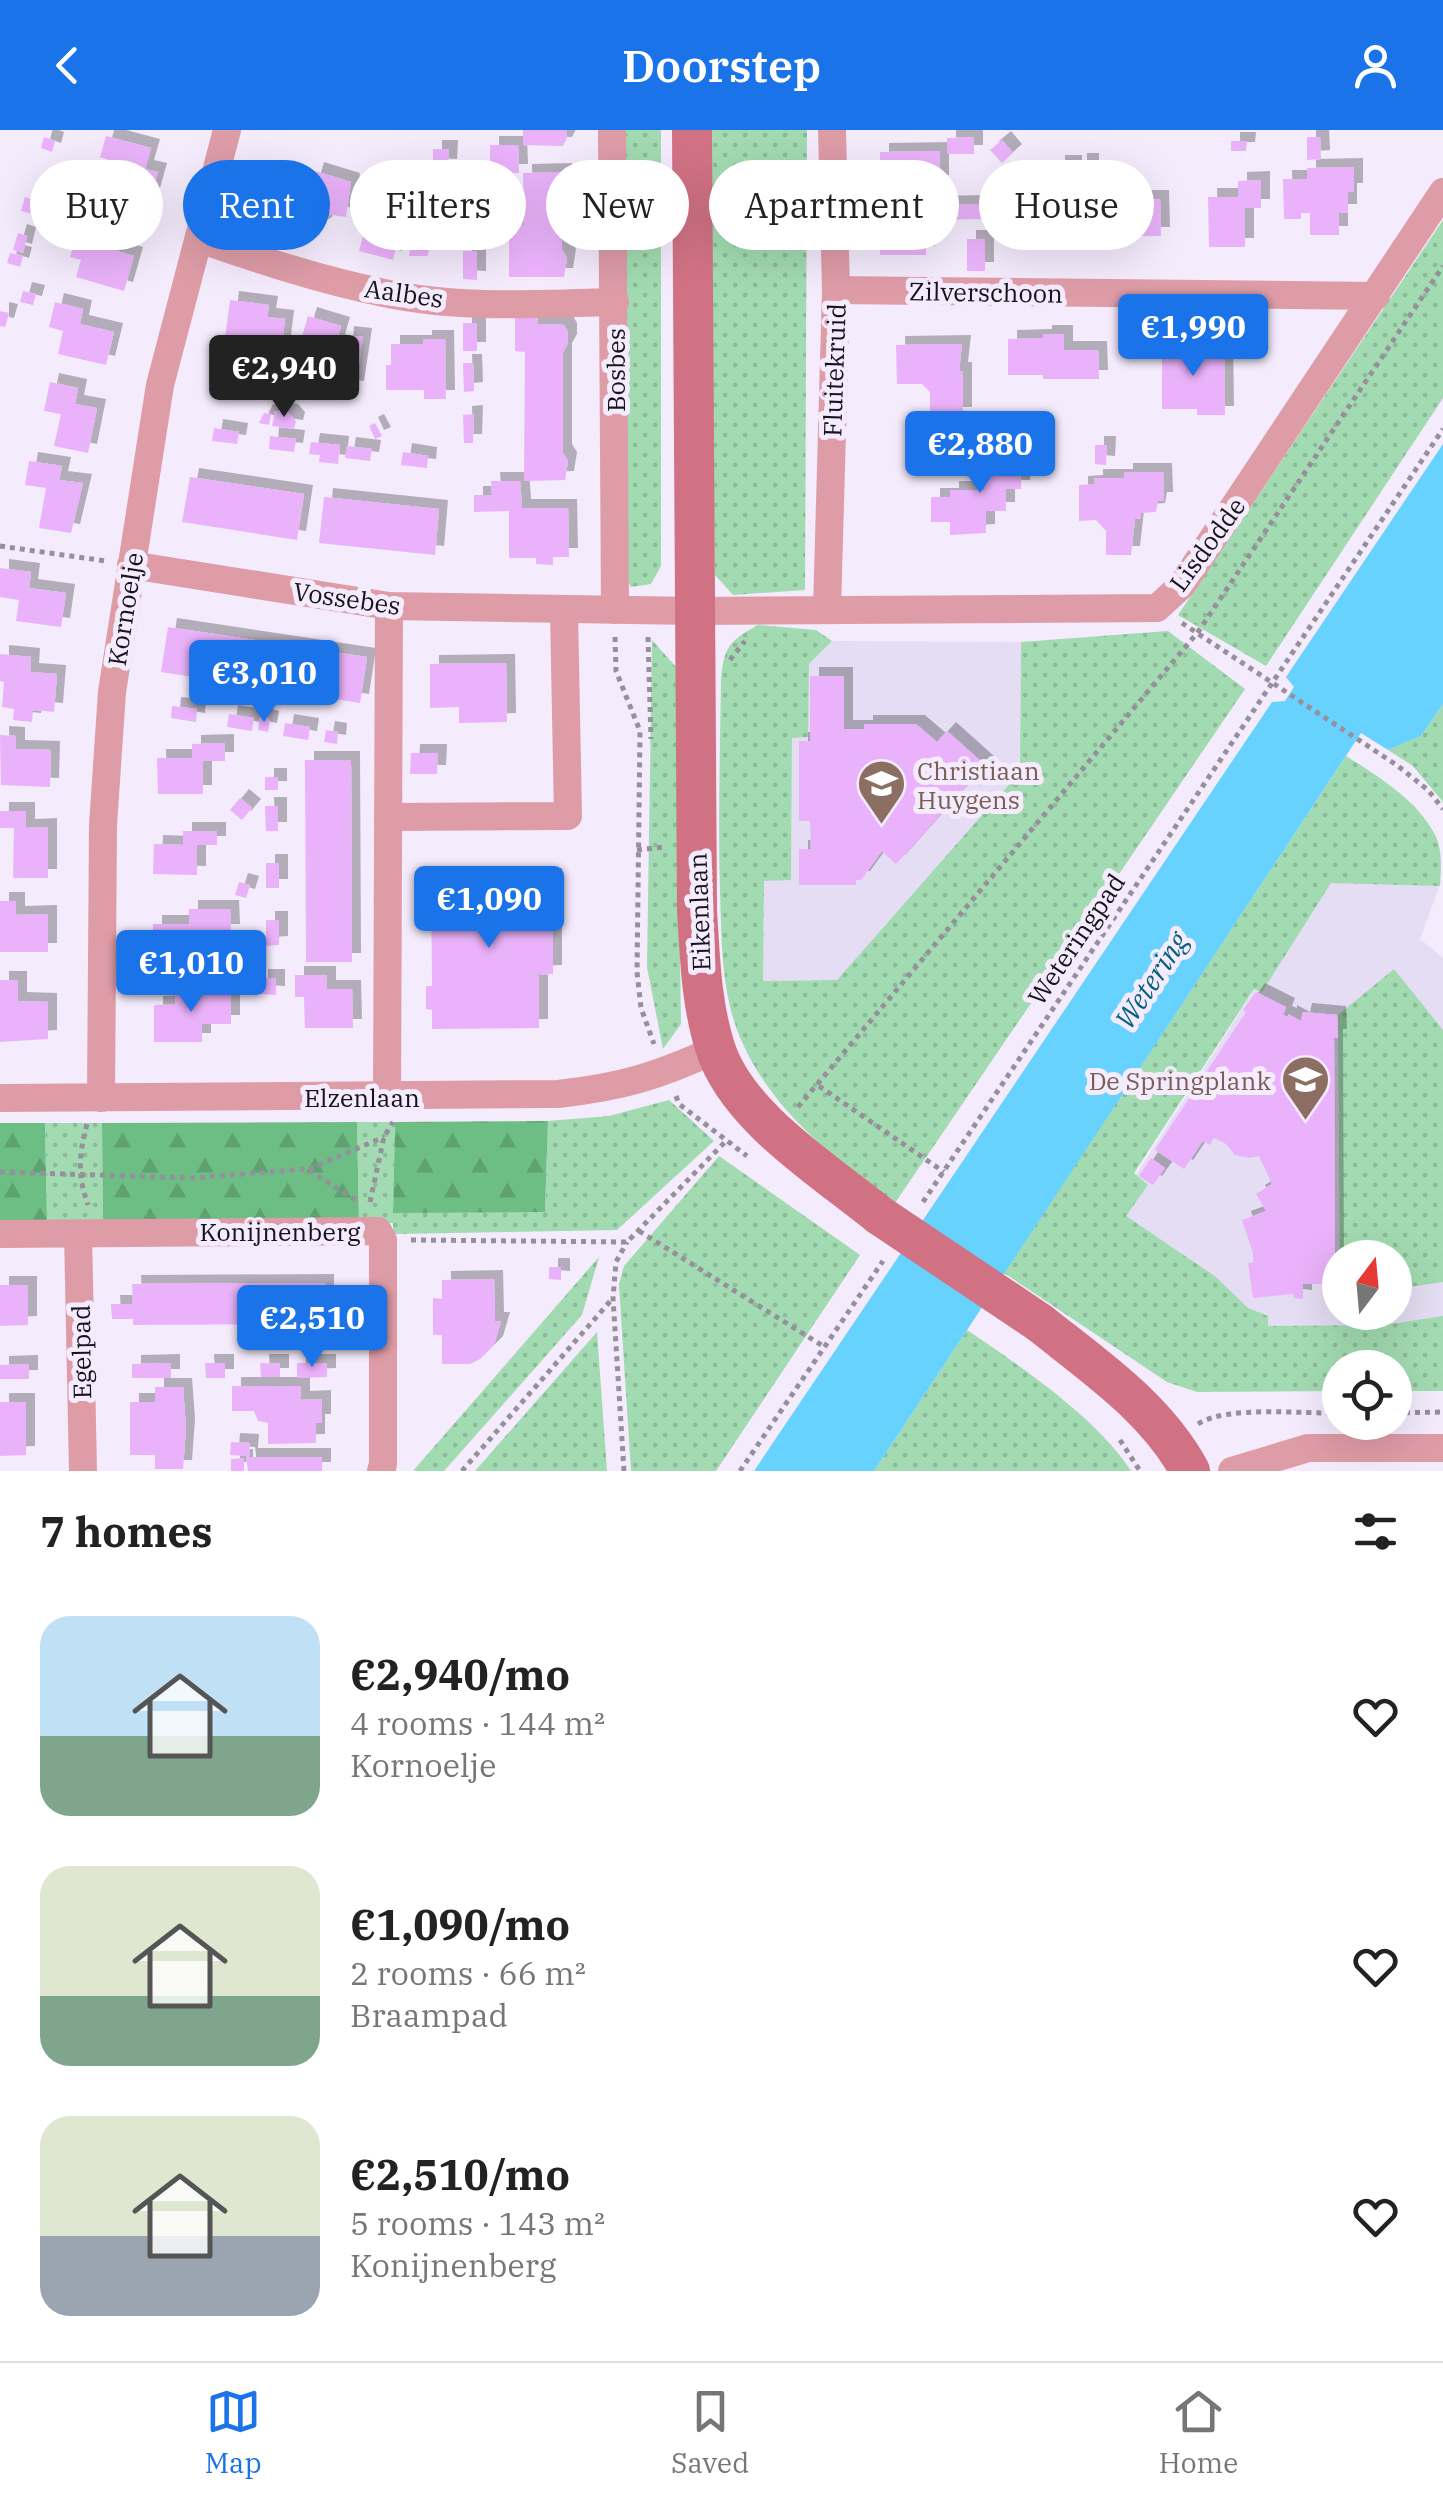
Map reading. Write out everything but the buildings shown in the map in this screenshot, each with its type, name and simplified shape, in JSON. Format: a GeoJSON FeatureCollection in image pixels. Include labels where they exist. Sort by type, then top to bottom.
{"type":"FeatureCollection","features":[{"type":"Feature","properties":{"kind":"street","name":"Kornoelje"},"geometry":{"type":"LineString","coordinates":[[219,160],[226,130]]}},
{"type":"Feature","properties":{"kind":"street","name":"Bosbes"},"geometry":{"type":"LineString","coordinates":[[612,130],[615,610]]}},
{"type":"Feature","properties":{"kind":"street","name":"Eikenlaan"},"geometry":{"type":"LineString","coordinates":[[692,130],[697,911],[701,985],[716,1049],[734,1086],[884,1233],[1040,1323],[1122,1388],[1181,1455]]}},
{"type":"Feature","properties":{"kind":"street","name":"Fluitekruid"},"geometry":{"type":"LineString","coordinates":[[827,610],[836,290],[832,130]]}},
{"type":"Feature","properties":{"kind":"street","name":"Lisdodde"},"geometry":{"type":"LineString","coordinates":[[694,611],[1157,608],[1182,586],[1443,192]]}},
{"type":"Feature","properties":{"kind":"street","name":"Kornoelje"},"geometry":{"type":"LineString","coordinates":[[101,1098],[103,824],[112,692],[160,385],[196,250]]}},
{"type":"Feature","properties":{"kind":"street","name":"Aalbes"},"geometry":{"type":"LineString","coordinates":[[230,250],[281,268],[388,294],[502,304],[615,302]]}},
{"type":"Feature","properties":{"kind":"street","name":"Zilverschoon"},"geometry":{"type":"LineString","coordinates":[[836,290],[1376,296]]}},
{"type":"Feature","properties":{"kind":"street","name":"Vossebes"},"geometry":{"type":"LineString","coordinates":[[131,565],[390,606],[694,611]]}},
{"type":"Feature","properties":{"kind":"street"},"geometry":{"type":"LineString","coordinates":[[390,606],[388,818],[395,1097]]}},
{"type":"Feature","properties":{"kind":"street"},"geometry":{"type":"LineString","coordinates":[[388,818],[568,816],[564,611]]}},
{"type":"Feature","properties":{"kind":"street","name":"Elzenlaan"},"geometry":{"type":"LineString","coordinates":[[0,1098],[558,1094],[617,1087],[665,1073],[716,1049]]}},
{"type":"Feature","properties":{"kind":"street","name":"Konijnenberg"},"geometry":{"type":"LineString","coordinates":[[0,1234],[378,1231],[383,1240],[381,1471]]}},
{"type":"Feature","properties":{"kind":"street","name":"Egelpad"},"geometry":{"type":"LineString","coordinates":[[83,1471],[88,1232]]}},
{"type":"Feature","properties":{"kind":"street"},"geometry":{"type":"LineString","coordinates":[[1232,1471],[1308,1448],[1443,1448]]}},
{"type":"Feature","properties":{"kind":"path"},"geometry":{"type":"LineString","coordinates":[[776,1131],[1198,632],[1443,266]]}},
{"type":"Feature","properties":{"kind":"path","name":"Weteringpad"},"geometry":{"type":"LineString","coordinates":[[922,1204],[1443,429]]}},
{"type":"Feature","properties":{"kind":"path"},"geometry":{"type":"LineString","coordinates":[[0,546],[131,565]]}},
{"type":"Feature","properties":{"kind":"path"},"geometry":{"type":"LineString","coordinates":[[1157,608],[1364,744],[1428,790],[1443,809]]}},
{"type":"Feature","properties":{"kind":"path"},"geometry":{"type":"LineString","coordinates":[[647,610],[651,739]]}},
{"type":"Feature","properties":{"kind":"path"},"geometry":{"type":"LineString","coordinates":[[729,661],[768,610]]}},
{"type":"Feature","properties":{"kind":"path"},"geometry":{"type":"LineString","coordinates":[[638,850],[672,846]]}},
{"type":"Feature","properties":{"kind":"path"},"geometry":{"type":"LineString","coordinates":[[818,1085],[944,1172]]}},
{"type":"Feature","properties":{"kind":"path"},"geometry":{"type":"LineString","coordinates":[[308,1169],[368,1208],[384,1137],[398,1116],[395,1097]]}},
{"type":"Feature","properties":{"kind":"path"},"geometry":{"type":"LineString","coordinates":[[88,1232],[78,1156],[90,1112],[101,1098]]}},
{"type":"Feature","properties":{"kind":"path"},"geometry":{"type":"LineString","coordinates":[[0,1172],[192,1178],[308,1169],[384,1137]]}},
{"type":"Feature","properties":{"kind":"path"},"geometry":{"type":"LineString","coordinates":[[624,1471],[614,1298],[616,1262],[626,1242],[726,1142]]}},
{"type":"Feature","properties":{"kind":"path"},"geometry":{"type":"LineString","coordinates":[[640,1231],[823,1346]]}},
{"type":"Feature","properties":{"kind":"path"},"geometry":{"type":"LineString","coordinates":[[740,1471],[823,1346],[884,1233]]}},
{"type":"Feature","properties":{"kind":"path"},"geometry":{"type":"LineString","coordinates":[[383,1240],[626,1242]]}},
{"type":"Feature","properties":{"kind":"path"},"geometry":{"type":"LineString","coordinates":[[462,1471],[614,1298]]}},
{"type":"Feature","properties":{"kind":"path"},"geometry":{"type":"LineString","coordinates":[[1412,1413],[1443,1412]]}},
{"type":"Feature","properties":{"kind":"path"},"geometry":{"type":"LineString","coordinates":[[1135,1462],[1181,1455],[1205,1419],[1242,1414],[1322,1413]]}},
{"type":"Feature","properties":{"kind":"shaded area","name":"Christiaan Huygens"},"geometry":{"type":"Polygon","coordinates":[[[832,641],[1021,642],[1020,772],[837,980],[763,981],[764,880],[791,880],[792,737],[807,736],[809,664],[832,641]]]}},
{"type":"Feature","properties":{"kind":"shaded area","name":"De Springplank"},"geometry":{"type":"Polygon","coordinates":[[[1334,876],[1441,882],[1420,939],[1443,958],[1443,1332],[1260,1362],[1071,1277],[1256,987],[1334,876]]]}},
{"type":"Feature","properties":{"kind":"green space"},"geometry":{"type":"Polygon","coordinates":[[[621,130],[661,130],[661,160],[621,160],[621,130]]]}},
{"type":"Feature","properties":{"kind":"green space"},"geometry":{"type":"Polygon","coordinates":[[[707,130],[807,130],[807,160],[709,160],[709,241],[707,130]]]}},
{"type":"Feature","properties":{"kind":"green space"},"geometry":{"type":"Polygon","coordinates":[[[1443,220],[1443,398],[1266,666],[1178,615],[1443,220]]]}},
{"type":"Feature","properties":{"kind":"green space"},"geometry":{"type":"Polygon","coordinates":[[[622,250],[661,250],[661,566],[651,584],[631,587],[623,572],[622,250]]]}},
{"type":"Feature","properties":{"kind":"green space"},"geometry":{"type":"Polygon","coordinates":[[[709,250],[806,250],[805,590],[733,595],[715,575],[709,250]]]}},
{"type":"Feature","properties":{"kind":"green space"},"geometry":{"type":"Polygon","coordinates":[[[758,625],[816,630],[832,641],[809,664],[808,737],[792,738],[791,880],[764,881],[763,981],[837,980],[1020,772],[1021,642],[1168,631],[1245,689],[895,1203],[829,1152],[789,1113],[756,1068],[730,1008],[720,894],[721,679],[730,646],[758,625]]]}},
{"type":"Feature","properties":{"kind":"green space"},"geometry":{"type":"Polygon","coordinates":[[[652,640],[676,667],[681,1024],[663,1049],[647,967],[652,640]]]}},
{"type":"Feature","properties":{"kind":"green space"},"geometry":{"type":"Polygon","coordinates":[[[1443,704],[1443,802],[1413,766],[1388,750],[1421,736],[1443,704]]]}},
{"type":"Feature","properties":{"kind":"green space"},"geometry":{"type":"Polygon","coordinates":[[[1346,756],[1395,789],[1434,833],[1441,859],[1440,886],[1331,883],[1262,992],[1254,989],[1134,1173],[1148,1185],[1126,1216],[1216,1277],[1248,1308],[1268,1316],[1268,1326],[1412,1330],[1412,1321],[1443,1316],[1443,1391],[1412,1391],[1412,1350],[1322,1350],[1322,1391],[1197,1392],[1167,1382],[1004,1273],[1346,756]]]}},
{"type":"Feature","properties":{"kind":"green space"},"geometry":{"type":"Polygon","coordinates":[[[1394,969],[1443,1030],[1443,1282],[1412,1287],[1412,1240],[1340,1240],[1338,1015],[1394,969]]]}},
{"type":"Feature","properties":{"kind":"green space"},"geometry":{"type":"Polygon","coordinates":[[[669,1100],[714,1141],[617,1230],[393,1234],[393,1223],[359,1223],[357,1122],[395,1122],[393,1212],[545,1212],[548,1121],[609,1116],[669,1100]]]}},
{"type":"Feature","properties":{"kind":"green space"},"geometry":{"type":"Polygon","coordinates":[[[548,1121],[545,1212],[393,1213],[395,1122],[548,1121]]]}},
{"type":"Feature","properties":{"kind":"green space"},"geometry":{"type":"Polygon","coordinates":[[[357,1122],[359,1223],[103,1223],[102,1123],[357,1122]]]}},
{"type":"Feature","properties":{"kind":"green space"},"geometry":{"type":"Polygon","coordinates":[[[0,1123],[45,1123],[47,1223],[0,1223],[0,1123]]]}},
{"type":"Feature","properties":{"kind":"green space"},"geometry":{"type":"Polygon","coordinates":[[[45,1123],[102,1123],[103,1223],[47,1223],[45,1123]]]}},
{"type":"Feature","properties":{"kind":"green space"},"geometry":{"type":"Polygon","coordinates":[[[719,1156],[860,1255],[716,1471],[631,1471],[619,1284],[624,1266],[719,1156]]]}},
{"type":"Feature","properties":{"kind":"green space"},"geometry":{"type":"Polygon","coordinates":[[[599,1257],[582,1315],[444,1471],[413,1471],[599,1257]]]}},
{"type":"Feature","properties":{"kind":"green space"},"geometry":{"type":"Polygon","coordinates":[[[967,1330],[1078,1413],[1117,1451],[1131,1471],[874,1471],[967,1330]]]}},
{"type":"Feature","properties":{"kind":"green space"},"geometry":{"type":"Polygon","coordinates":[[[597,1332],[607,1471],[475,1471],[597,1332]]]}},
{"type":"Feature","properties":{"kind":"water","name":"Wetering"},"geometry":{"type":"Polygon","coordinates":[[[1443,444],[1443,704],[1421,736],[1388,750],[1361,733],[874,1471],[754,1471],[1272,702],[1285,701],[1294,687],[1286,677],[1443,444]]]}},
{"type":"Feature","properties":{"kind":"place","name":"Christiaan Huygens"},"geometry":{"type":"Point","coordinates":[882,826]}},
{"type":"Feature","properties":{"kind":"place","name":"De Springplank"},"geometry":{"type":"Point","coordinates":[1306,1122]}}]}
